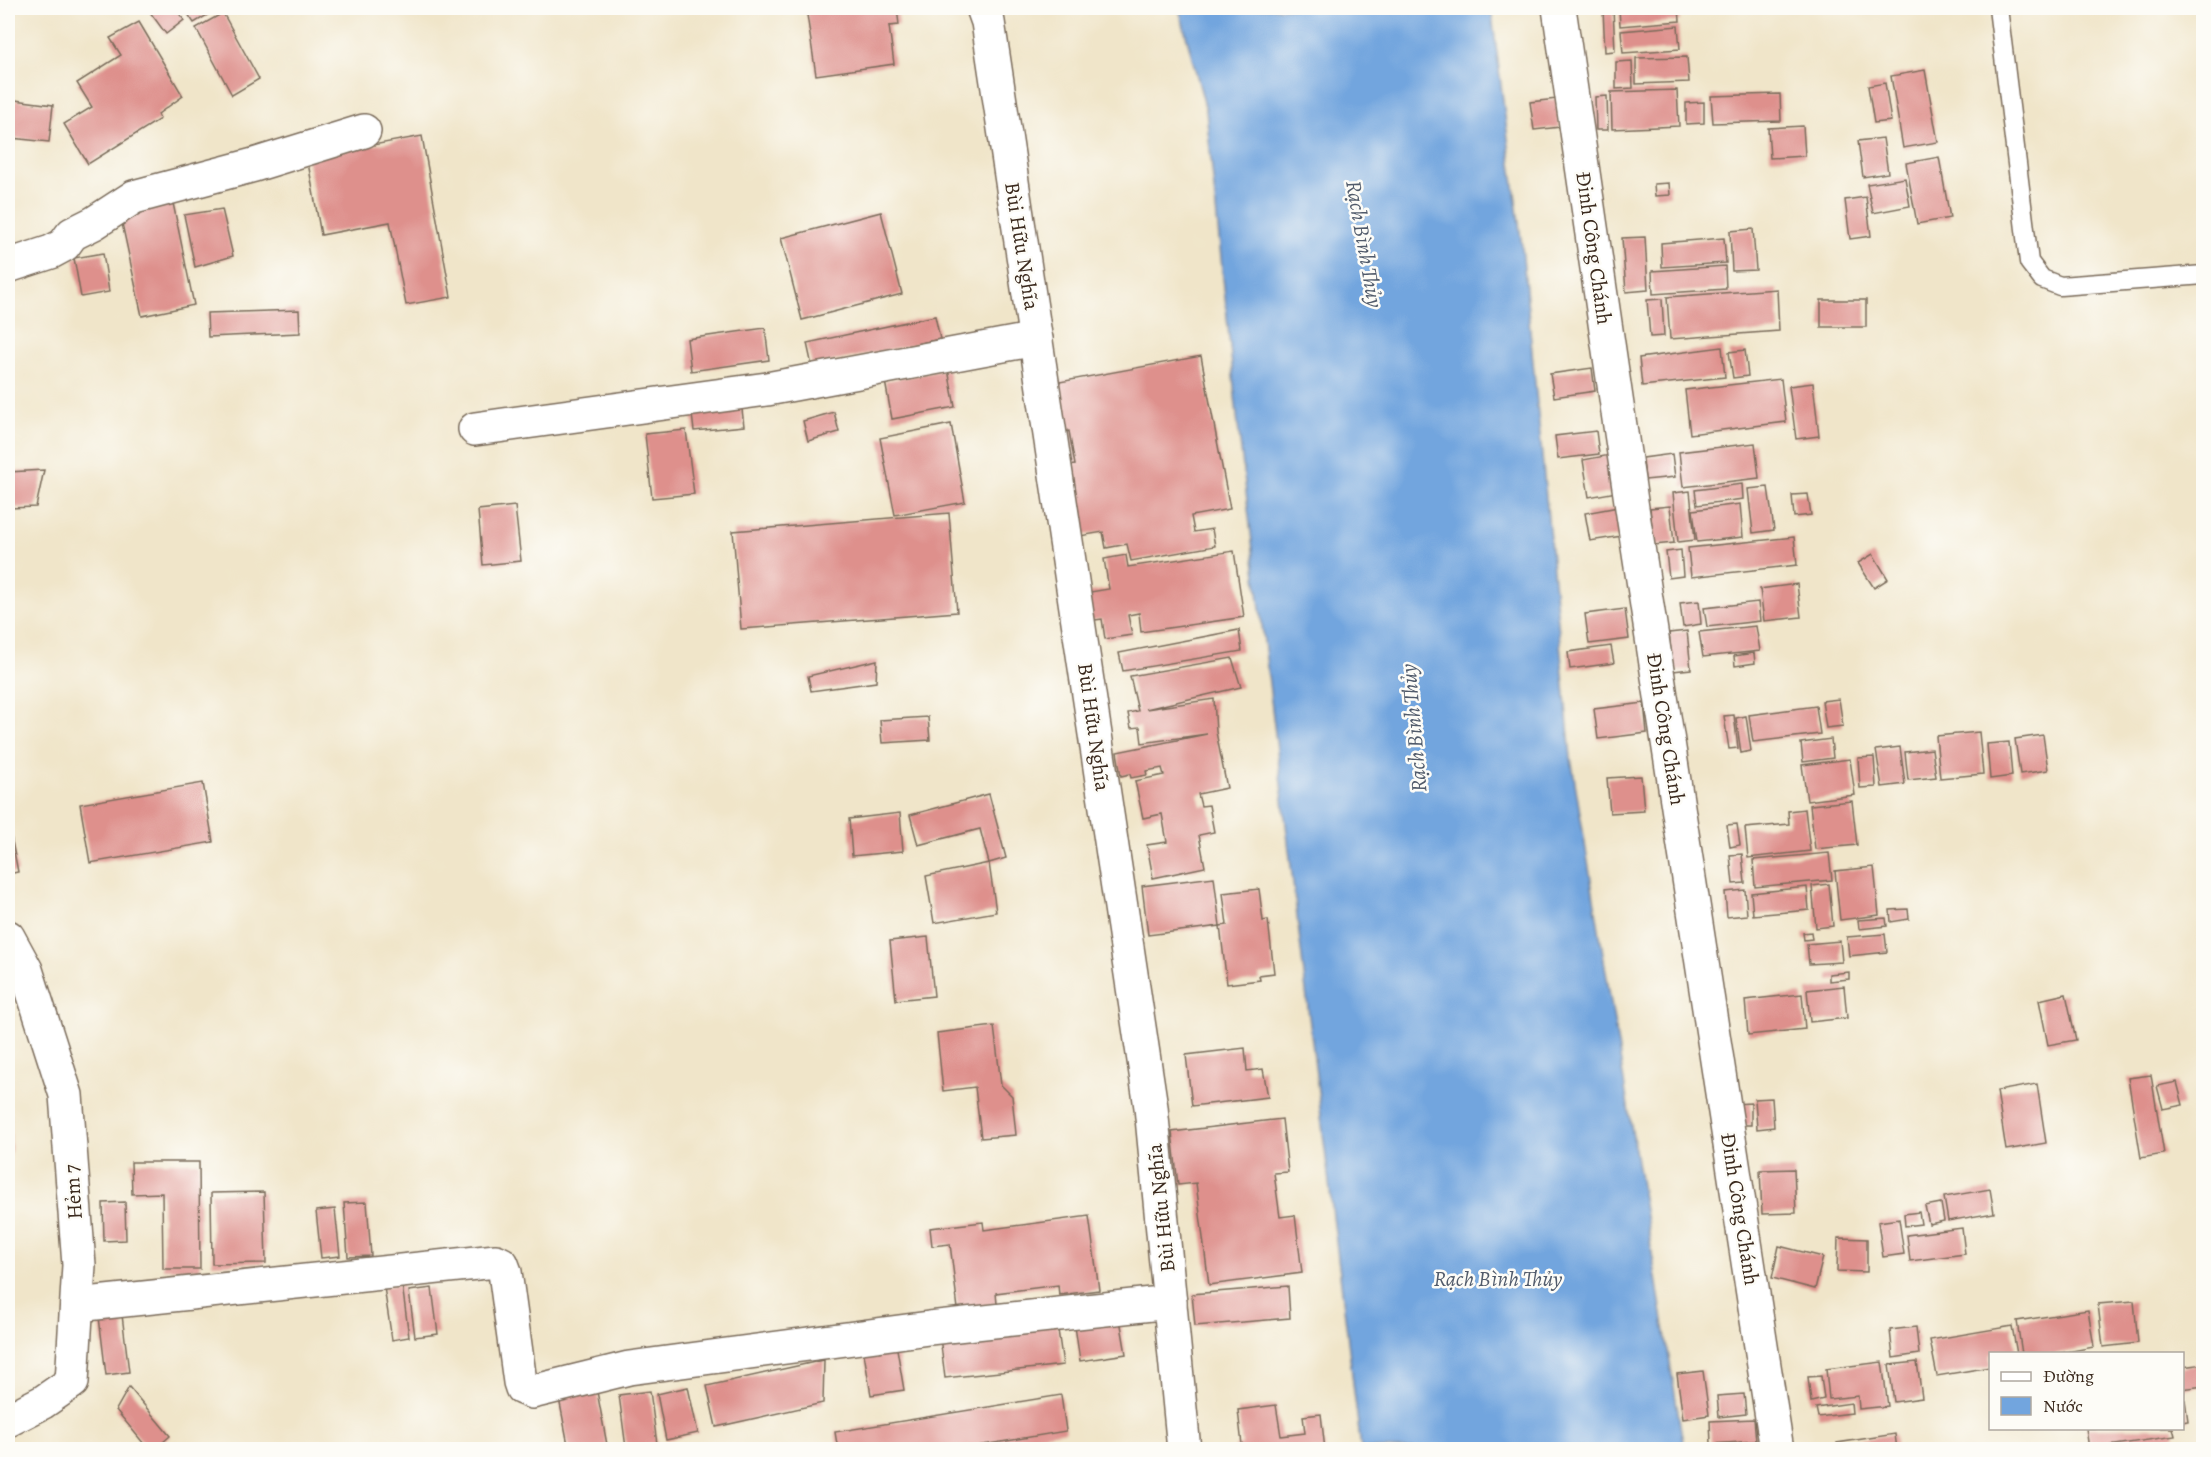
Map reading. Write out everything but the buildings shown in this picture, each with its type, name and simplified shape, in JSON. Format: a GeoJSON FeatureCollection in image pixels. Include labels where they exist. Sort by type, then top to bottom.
{"type":"FeatureCollection","features":[{"type":"Feature","properties":{"kind":"street","name":"Bùi Hữu Nghĩa"},"geometry":{"type":"LineString","coordinates":[[983,8],[988,22],[1151,1107],[1184,1449]]}},
{"type":"Feature","properties":{"kind":"street","name":"Đinh Công Chánh"},"geometry":{"type":"LineString","coordinates":[[1560,8],[1632,508],[1777,1449]]}},
{"type":"Feature","properties":{"kind":"street"},"geometry":{"type":"LineString","coordinates":[[8,266],[51,252],[64,245],[72,234],[134,197],[254,165],[364,131]]}},
{"type":"Feature","properties":{"kind":"street"},"geometry":{"type":"LineString","coordinates":[[475,429],[767,389],[1036,339]]}},
{"type":"Feature","properties":{"kind":"street","name":"Hẻm 7"},"geometry":{"type":"LineString","coordinates":[[8,937],[27,970],[66,1095],[79,1265],[72,1382],[43,1402],[8,1420]]}},
{"type":"Feature","properties":{"kind":"street"},"geometry":{"type":"LineString","coordinates":[[77,1305],[496,1261],[502,1264],[505,1272],[520,1382],[522,1388],[532,1392],[629,1368],[929,1328],[1170,1302]]}},
{"type":"Feature","properties":{"kind":"lane"},"geometry":{"type":"LineString","coordinates":[[1998,8],[2029,262],[2042,279],[2060,285],[2204,275]]}},
{"type":"Feature","properties":{"kind":"water","name":"Rạch Bình Thủy"},"geometry":{"type":"Polygon","coordinates":[[[1179,8],[1491,8],[1522,247],[1571,758],[1684,1449],[1361,1449],[1238,425],[1206,110],[1179,8]]]}}]}
